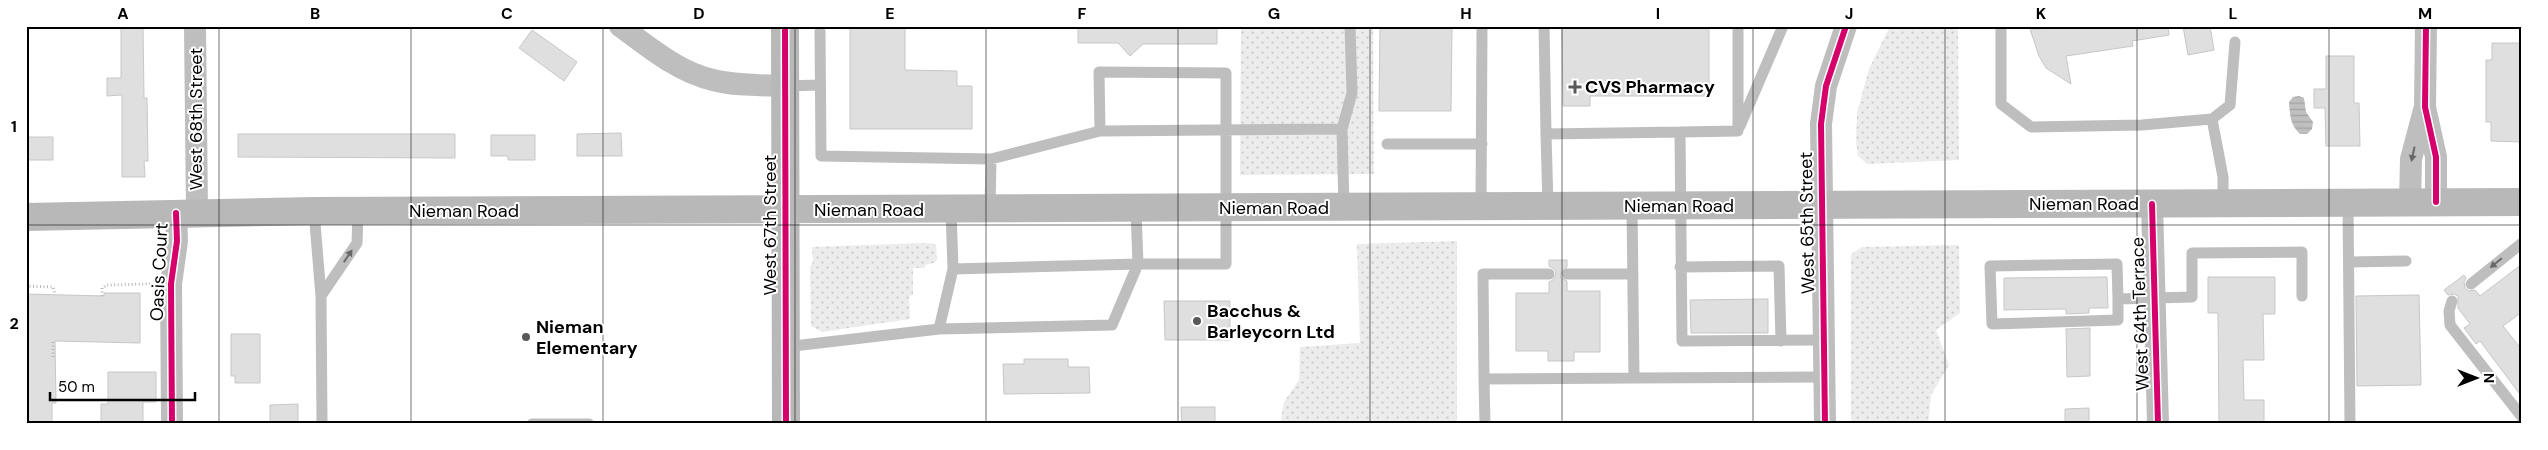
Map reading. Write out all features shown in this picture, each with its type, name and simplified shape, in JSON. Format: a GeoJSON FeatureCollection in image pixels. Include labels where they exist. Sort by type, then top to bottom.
{"type":"FeatureCollection","features":[{"type":"Feature","properties":{"kind":"main road","name":"West 67th Street"},"geometry":{"type":"LineString","coordinates":[[784,26],[786,424]]}},
{"type":"Feature","properties":{"kind":"main road","name":"Nieman Road"},"geometry":{"type":"LineString","coordinates":[[26,217],[186,212],[314,211],[785,211],[2522,202]]}},
{"type":"Feature","properties":{"kind":"street","name":"West 68th Street"},"geometry":{"type":"LineString","coordinates":[[186,212],[195,26]]}},
{"type":"Feature","properties":{"kind":"street"},"geometry":{"type":"LineString","coordinates":[[620,26],[660,56],[696,75],[714,81],[748,85],[785,86]]}},
{"type":"Feature","properties":{"kind":"street"},"geometry":{"type":"LineString","coordinates":[[2423,202],[2436,157],[2425,107],[2426,26]]}},
{"type":"Feature","properties":{"kind":"street","name":"West 65th Street"},"geometry":{"type":"LineString","coordinates":[[1825,424],[1821,124],[1826,86],[1842,27]]}},
{"type":"Feature","properties":{"kind":"street","name":"West 64th Terrace"},"geometry":{"type":"LineString","coordinates":[[2152,204],[2158,424]]}},
{"type":"Feature","properties":{"kind":"street","name":"Oasis Court"},"geometry":{"type":"LineString","coordinates":[[172,424],[171,284],[176,241],[186,212]]}},
{"type":"Feature","properties":{"kind":"lane"},"geometry":{"type":"LineString","coordinates":[[1344,208],[1342,129],[1352,93],[1350,26]]}},
{"type":"Feature","properties":{"kind":"lane"},"geometry":{"type":"LineString","coordinates":[[1482,26],[1482,207]]}},
{"type":"Feature","properties":{"kind":"lane"},"geometry":{"type":"LineString","coordinates":[[1544,26],[1548,206]]}},
{"type":"Feature","properties":{"kind":"lane"},"geometry":{"type":"LineString","coordinates":[[1738,26],[1738,131]]}},
{"type":"Feature","properties":{"kind":"lane"},"geometry":{"type":"LineString","coordinates":[[1738,131],[1783,26]]}},
{"type":"Feature","properties":{"kind":"lane"},"geometry":{"type":"LineString","coordinates":[[2001,26],[2001,104],[2032,127],[2142,125],[2212,119],[2230,105],[2234,42]]}},
{"type":"Feature","properties":{"kind":"lane"},"geometry":{"type":"LineString","coordinates":[[820,31],[821,156],[991,159],[1100,131],[1342,129]]}},
{"type":"Feature","properties":{"kind":"lane"},"geometry":{"type":"LineString","coordinates":[[952,269],[1138,264],[1226,264],[1226,73],[1099,72],[1100,131]]}},
{"type":"Feature","properties":{"kind":"lane"},"geometry":{"type":"LineString","coordinates":[[785,86],[820,85]]}},
{"type":"Feature","properties":{"kind":"lane"},"geometry":{"type":"LineString","coordinates":[[2212,119],[2223,178],[2223,204]]}},
{"type":"Feature","properties":{"kind":"lane"},"geometry":{"type":"LineString","coordinates":[[1546,134],[1738,131]]}},
{"type":"Feature","properties":{"kind":"lane"},"geometry":{"type":"LineString","coordinates":[[1680,132],[1682,341],[1824,340]]}},
{"type":"Feature","properties":{"kind":"lane"},"geometry":{"type":"LineString","coordinates":[[1387,144],[1482,144]]}},
{"type":"Feature","properties":{"kind":"lane"},"geometry":{"type":"LineString","coordinates":[[990,210],[991,159]]}},
{"type":"Feature","properties":{"kind":"lane"},"geometry":{"type":"LineString","coordinates":[[2348,203],[2350,424]]}},
{"type":"Feature","properties":{"kind":"lane"},"geometry":{"type":"LineString","coordinates":[[1632,206],[1634,378]]}},
{"type":"Feature","properties":{"kind":"lane"},"geometry":{"type":"LineString","coordinates":[[785,348],[939,329],[1112,325],[1138,264],[1136,209]]}},
{"type":"Feature","properties":{"kind":"lane"},"geometry":{"type":"LineString","coordinates":[[939,329],[952,269],[951,210]]}},
{"type":"Feature","properties":{"kind":"lane"},"geometry":{"type":"LineString","coordinates":[[314,211],[321,296],[322,424]]}},
{"type":"Feature","properties":{"kind":"lane"},"geometry":{"type":"LineString","coordinates":[[321,296],[357,243],[358,212]]}},
{"type":"Feature","properties":{"kind":"lane"},"geometry":{"type":"LineString","coordinates":[[2471,284],[2522,243]]}},
{"type":"Feature","properties":{"kind":"lane"},"geometry":{"type":"LineString","coordinates":[[2118,298],[2192,297],[2192,253],[2302,252],[2302,296]]}},
{"type":"Feature","properties":{"kind":"lane"},"geometry":{"type":"LineString","coordinates":[[2349,262],[2406,261]]}},
{"type":"Feature","properties":{"kind":"lane"},"geometry":{"type":"LineString","coordinates":[[2116,264],[2118,298],[2118,320],[1992,324],[1990,266],[2116,264]]}},
{"type":"Feature","properties":{"kind":"lane"},"geometry":{"type":"LineString","coordinates":[[1680,267],[1779,266],[1781,341]]}},
{"type":"Feature","properties":{"kind":"lane"},"geometry":{"type":"LineString","coordinates":[[1485,424],[1483,274],[1549,274]]}},
{"type":"Feature","properties":{"kind":"lane"},"geometry":{"type":"LineString","coordinates":[[1566,274],[1634,274]]}},
{"type":"Feature","properties":{"kind":"lane"},"geometry":{"type":"LineString","coordinates":[[2452,301],[2449,311],[2450,325],[2522,417]]}},
{"type":"Feature","properties":{"kind":"lane"},"geometry":{"type":"LineString","coordinates":[[1484,378],[1824,377]]}},
{"type":"Feature","properties":{"kind":"lane"},"geometry":{"type":"LineString","coordinates":[[532,424],[589,424]]}},
{"type":"Feature","properties":{"kind":"path"},"geometry":{"type":"LineString","coordinates":[[102,296],[102,288],[107,285],[171,284]]}},
{"type":"Feature","properties":{"kind":"path"},"geometry":{"type":"LineString","coordinates":[[26,286],[53,288],[55,294]]}},
{"type":"Feature","properties":{"kind":"path"},"geometry":{"type":"LineString","coordinates":[[53,342],[53,357]]}},
{"type":"Feature","properties":{"kind":"shaded area"},"geometry":{"type":"Polygon","coordinates":[[[1241,26],[1373,26],[1374,174],[1240,175],[1241,26]]]}},
{"type":"Feature","properties":{"kind":"shaded area"},"geometry":{"type":"Polygon","coordinates":[[[1890,26],[1958,26],[1959,160],[1867,164],[1858,156],[1856,141],[1857,113],[1869,69],[1890,26]]]}},
{"type":"Feature","properties":{"kind":"shaded area"},"geometry":{"type":"Polygon","coordinates":[[[2299,96],[2304,98],[2306,112],[2313,122],[2312,129],[2307,134],[2300,134],[2291,120],[2289,102],[2293,97],[2299,96]]]}},
{"type":"Feature","properties":{"kind":"shaded area"},"geometry":{"type":"Polygon","coordinates":[[[1457,241],[1457,424],[1280,424],[1284,402],[1299,380],[1300,347],[1360,343],[1357,244],[1457,241]]]}},
{"type":"Feature","properties":{"kind":"shaded area"},"geometry":{"type":"Polygon","coordinates":[[[936,244],[937,259],[934,263],[925,265],[925,268],[913,268],[913,295],[909,296],[910,319],[822,332],[811,326],[810,268],[813,261],[812,247],[936,244]]]}},
{"type":"Feature","properties":{"kind":"shaded area"},"geometry":{"type":"Polygon","coordinates":[[[1959,245],[1960,313],[1936,330],[1949,365],[1931,395],[1928,424],[1851,424],[1851,254],[1862,247],[1959,245]]]}},
{"type":"Feature","properties":{"kind":"building"},"geometry":{"type":"Polygon","coordinates":[[[121,26],[143,26],[144,98],[147,98],[148,161],[144,161],[145,177],[122,177],[122,95],[107,96],[107,78],[121,78],[121,26]]]}},
{"type":"Feature","properties":{"kind":"building"},"geometry":{"type":"Polygon","coordinates":[[[850,26],[905,26],[905,70],[957,71],[957,86],[972,86],[972,129],[850,129],[850,26]]]}},
{"type":"Feature","properties":{"kind":"building"},"geometry":{"type":"Polygon","coordinates":[[[1078,26],[1217,26],[1217,44],[1143,44],[1130,56],[1118,43],[1078,43],[1078,26]]]}},
{"type":"Feature","properties":{"kind":"building"},"geometry":{"type":"Polygon","coordinates":[[[1380,26],[1452,26],[1451,111],[1379,111],[1380,26]]]}},
{"type":"Feature","properties":{"kind":"building","name":"CVS Pharmacy"},"geometry":{"type":"Polygon","coordinates":[[[1562,26],[1709,26],[1709,96],[1590,96],[1590,106],[1563,106],[1562,26]]]}},
{"type":"Feature","properties":{"kind":"building"},"geometry":{"type":"Polygon","coordinates":[[[2041,26],[2168,26],[2169,35],[2132,41],[2133,46],[2066,56],[2071,84],[2046,68],[2039,56],[2030,29],[2041,29],[2041,26]]]}},
{"type":"Feature","properties":{"kind":"building"},"geometry":{"type":"Polygon","coordinates":[[[2183,26],[2210,26],[2214,50],[2188,55],[2183,26]]]}},
{"type":"Feature","properties":{"kind":"building"},"geometry":{"type":"Polygon","coordinates":[[[532,30],[577,62],[564,81],[519,48],[532,30]]]}},
{"type":"Feature","properties":{"kind":"building"},"geometry":{"type":"Polygon","coordinates":[[[2492,43],[2522,43],[2522,142],[2491,141],[2491,122],[2486,122],[2486,60],[2492,60],[2492,43]]]}},
{"type":"Feature","properties":{"kind":"building"},"geometry":{"type":"Polygon","coordinates":[[[2326,56],[2354,56],[2354,103],[2359,103],[2360,146],[2326,146],[2325,108],[2314,108],[2314,89],[2326,89],[2326,56]]]}},
{"type":"Feature","properties":{"kind":"building"},"geometry":{"type":"Polygon","coordinates":[[[621,133],[622,156],[577,156],[577,134],[621,133]]]}},
{"type":"Feature","properties":{"kind":"building"},"geometry":{"type":"Polygon","coordinates":[[[238,134],[455,134],[455,158],[238,157],[238,134]]]}},
{"type":"Feature","properties":{"kind":"building"},"geometry":{"type":"Polygon","coordinates":[[[491,135],[535,135],[535,160],[508,160],[508,156],[491,156],[491,135]]]}},
{"type":"Feature","properties":{"kind":"building"},"geometry":{"type":"Polygon","coordinates":[[[26,137],[53,137],[53,160],[26,160],[26,137]]]}},
{"type":"Feature","properties":{"kind":"building"},"geometry":{"type":"Polygon","coordinates":[[[1549,260],[1567,260],[1567,267],[1560,274],[1561,278],[1567,281],[1567,291],[1600,291],[1600,352],[1574,352],[1574,361],[1548,361],[1548,351],[1516,351],[1516,293],[1549,293],[1549,282],[1553,280],[1556,274],[1555,270],[1549,266],[1549,260]]]}},
{"type":"Feature","properties":{"kind":"building"},"geometry":{"type":"Polygon","coordinates":[[[2522,264],[2522,312],[2503,326],[2522,350],[2522,397],[2480,341],[2476,344],[2464,328],[2470,324],[2458,308],[2458,296],[2454,294],[2448,295],[2444,290],[2464,275],[2466,278],[2464,282],[2465,288],[2469,291],[2475,290],[2480,296],[2522,264]]]}},
{"type":"Feature","properties":{"kind":"building"},"geometry":{"type":"Polygon","coordinates":[[[2107,277],[2108,308],[2089,308],[2089,313],[2066,314],[2066,309],[2004,310],[2004,278],[2107,277]]]}},
{"type":"Feature","properties":{"kind":"building"},"geometry":{"type":"Polygon","coordinates":[[[2208,277],[2275,277],[2275,314],[2263,314],[2264,360],[2243,360],[2244,400],[2264,400],[2264,424],[2219,424],[2218,313],[2208,313],[2208,277]]]}},
{"type":"Feature","properties":{"kind":"building"},"geometry":{"type":"Polygon","coordinates":[[[104,293],[140,293],[140,343],[55,341],[56,403],[52,403],[52,424],[26,424],[26,294],[104,296],[104,293]]]}},
{"type":"Feature","properties":{"kind":"building"},"geometry":{"type":"Polygon","coordinates":[[[2419,295],[2421,385],[2357,386],[2356,296],[2419,295]]]}},
{"type":"Feature","properties":{"kind":"building"},"geometry":{"type":"Polygon","coordinates":[[[1768,299],[1768,333],[1691,333],[1690,300],[1768,299]]]}},
{"type":"Feature","properties":{"kind":"building","name":"Bacchus & Barleycorn Ltd"},"geometry":{"type":"Polygon","coordinates":[[[1164,301],[1230,301],[1230,340],[1165,340],[1164,301]]]}},
{"type":"Feature","properties":{"kind":"building"},"geometry":{"type":"Polygon","coordinates":[[[2090,328],[2090,376],[2067,377],[2066,329],[2090,328]]]}},
{"type":"Feature","properties":{"kind":"building"},"geometry":{"type":"Polygon","coordinates":[[[231,334],[260,334],[260,383],[235,383],[235,376],[231,376],[231,334]]]}},
{"type":"Feature","properties":{"kind":"building"},"geometry":{"type":"Polygon","coordinates":[[[1024,359],[1068,359],[1068,367],[1089,367],[1090,393],[1004,394],[1003,364],[1024,364],[1024,359]]]}},
{"type":"Feature","properties":{"kind":"building"},"geometry":{"type":"Polygon","coordinates":[[[108,372],[156,372],[156,402],[143,402],[143,424],[101,424],[101,404],[108,404],[108,372]]]}},
{"type":"Feature","properties":{"kind":"building"},"geometry":{"type":"Polygon","coordinates":[[[298,404],[298,424],[270,424],[270,405],[298,404]]]}},
{"type":"Feature","properties":{"kind":"building"},"geometry":{"type":"Polygon","coordinates":[[[1181,407],[1215,407],[1215,424],[1182,424],[1181,407]]]}},
{"type":"Feature","properties":{"kind":"building"},"geometry":{"type":"Polygon","coordinates":[[[2089,408],[2089,424],[2065,424],[2065,409],[2089,408]]]}},
{"type":"Feature","properties":{"kind":"cycle path"},"geometry":{"type":"LineString","coordinates":[[785,26],[786,424]]}},
{"type":"Feature","properties":{"kind":"cycle path"},"geometry":{"type":"LineString","coordinates":[[1825,424],[1821,124],[1826,86],[1846,26]]}},
{"type":"Feature","properties":{"kind":"cycle path"},"geometry":{"type":"LineString","coordinates":[[2426,26],[2425,107],[2436,157],[2436,202]]}},
{"type":"Feature","properties":{"kind":"cycle path"},"geometry":{"type":"LineString","coordinates":[[2152,204],[2158,424]]}},
{"type":"Feature","properties":{"kind":"cycle path"},"geometry":{"type":"LineString","coordinates":[[172,424],[171,284],[177,241],[176,213]]}},
{"type":"Feature","properties":{"kind":"place","name":"CVS Pharmacy"},"geometry":{"type":"Point","coordinates":[1575,87]}},
{"type":"Feature","properties":{"kind":"place","name":"Bacchus & Barleycorn Ltd"},"geometry":{"type":"Point","coordinates":[1197,321]}},
{"type":"Feature","properties":{"kind":"place","name":"Nieman Elementary"},"geometry":{"type":"Point","coordinates":[526,337]}}]}
